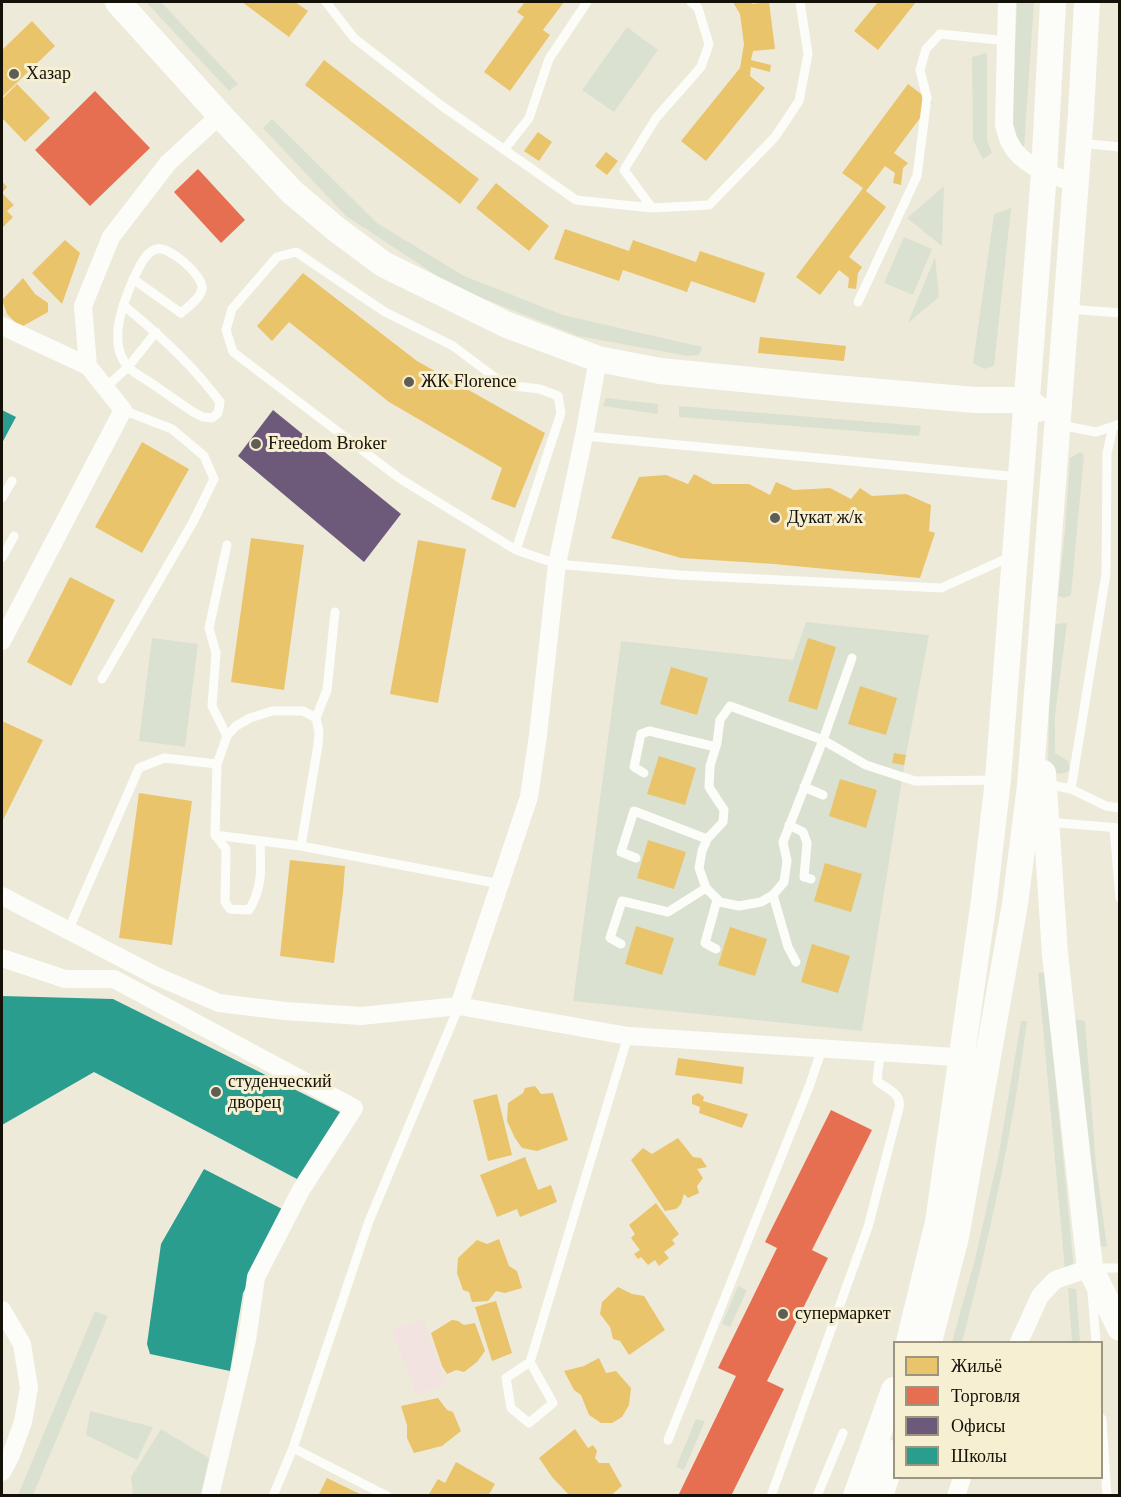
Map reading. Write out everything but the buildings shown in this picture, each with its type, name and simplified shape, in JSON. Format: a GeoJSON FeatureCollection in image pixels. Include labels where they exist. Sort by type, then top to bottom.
{"type":"FeatureCollection","features":[{"type":"Feature","properties":{"kind":"main road"},"geometry":{"type":"LineString","coordinates":[[118,2],[292,192],[336,229],[383,264],[507,325],[598,359],[660,370],[975,400],[1026,400],[1057,424]]}},
{"type":"Feature","properties":{"kind":"main road"},"geometry":{"type":"LineString","coordinates":[[909,1341],[938,1221],[984,900],[998,780],[1044,172],[1053,2]]}},
{"type":"Feature","properties":{"kind":"main road"},"geometry":{"type":"LineString","coordinates":[[929,1341],[956,1237],[1015,904],[1030,786],[1087,2]]}},
{"type":"Feature","properties":{"kind":"main road"},"geometry":{"type":"LineString","coordinates":[[1038,682],[1055,954],[1090,1268],[1119,1328]]}},
{"type":"Feature","properties":{"kind":"main road"},"geometry":{"type":"LineString","coordinates":[[984,900],[1015,904],[1039,931],[1055,954]]}},
{"type":"Feature","properties":{"kind":"main road"},"geometry":{"type":"LineString","coordinates":[[856,1496],[893,1393]]}},
{"type":"Feature","properties":{"kind":"main road"},"geometry":{"type":"LineString","coordinates":[[880,1496],[893,1456]]}},
{"type":"Feature","properties":{"kind":"street"},"geometry":{"type":"LineString","coordinates":[[1007,2],[1004,125],[1010,144],[1029,163],[1044,172],[1075,183]]}},
{"type":"Feature","properties":{"kind":"street"},"geometry":{"type":"LineString","coordinates":[[88,366],[83,306],[111,237],[168,163],[220,115]]}},
{"type":"Feature","properties":{"kind":"street"},"geometry":{"type":"LineString","coordinates":[[2,326],[88,366],[123,410],[3,634]]}},
{"type":"Feature","properties":{"kind":"street"},"geometry":{"type":"LineString","coordinates":[[459,1006],[529,797],[558,564],[598,359]]}},
{"type":"Feature","properties":{"kind":"street"},"geometry":{"type":"LineString","coordinates":[[2,896],[156,976],[219,1002],[285,1011],[361,1016],[459,1006],[628,1036],[880,1053],[960,1056],[988,1060]]}},
{"type":"Feature","properties":{"kind":"street"},"geometry":{"type":"LineString","coordinates":[[2,958],[65,979],[114,979],[354,1108],[301,1190],[256,1276],[247,1340],[210,1496]]}},
{"type":"Feature","properties":{"kind":"street"},"geometry":{"type":"LineString","coordinates":[[1019,1341],[1040,1296],[1055,1280],[1090,1268]]}},
{"type":"Feature","properties":{"kind":"street"},"geometry":{"type":"LineString","coordinates":[[2,1310],[22,1344],[29,1388],[23,1422],[2,1472]]}},
{"type":"Feature","properties":{"kind":"street"},"geometry":{"type":"LineString","coordinates":[[956,1496],[963,1479]]}},
{"type":"Feature","properties":{"kind":"lane"},"geometry":{"type":"LineString","coordinates":[[326,2],[354,38],[504,150],[576,200],[652,208],[709,205],[775,137],[799,101],[808,54],[800,2]]}},
{"type":"Feature","properties":{"kind":"lane"},"geometry":{"type":"LineString","coordinates":[[504,150],[528,118],[549,59],[587,2]]}},
{"type":"Feature","properties":{"kind":"lane"},"geometry":{"type":"LineString","coordinates":[[652,208],[624,170],[656,118],[701,67],[709,44],[698,8],[691,2]]}},
{"type":"Feature","properties":{"kind":"lane"},"geometry":{"type":"LineString","coordinates":[[858,302],[917,176],[927,98],[920,70],[926,49],[940,34],[1007,41]]}},
{"type":"Feature","properties":{"kind":"lane"},"geometry":{"type":"LineString","coordinates":[[1078,143],[1119,147]]}},
{"type":"Feature","properties":{"kind":"lane"},"geometry":{"type":"LineString","coordinates":[[123,304],[156,332],[206,383],[220,402],[218,412],[212,418],[203,417],[194,412],[128,367],[119,351],[118,333],[123,304],[133,279],[146,256],[155,249],[162,248],[177,256],[200,277],[202,288],[199,296],[181,313],[133,279]]}},
{"type":"Feature","properties":{"kind":"lane"},"geometry":{"type":"LineString","coordinates":[[516,550],[561,413],[558,396],[540,389],[505,385],[453,346],[385,312],[296,252],[277,257],[232,309],[226,330],[233,352],[399,478],[516,550],[558,564],[679,575],[941,588],[1014,555]]}},
{"type":"Feature","properties":{"kind":"lane"},"geometry":{"type":"LineString","coordinates":[[1065,309],[1119,313]]}},
{"type":"Feature","properties":{"kind":"lane"},"geometry":{"type":"LineString","coordinates":[[105,388],[128,367],[156,332]]}},
{"type":"Feature","properties":{"kind":"lane"},"geometry":{"type":"LineString","coordinates":[[102,679],[193,522],[214,479],[204,456],[172,429],[123,410]]}},
{"type":"Feature","properties":{"kind":"lane"},"geometry":{"type":"LineString","coordinates":[[1057,424],[1096,432],[1116,425]]}},
{"type":"Feature","properties":{"kind":"lane"},"geometry":{"type":"LineString","coordinates":[[1071,789],[1106,574],[1107,453],[1116,425]]}},
{"type":"Feature","properties":{"kind":"lane"},"geometry":{"type":"LineString","coordinates":[[584,436],[1020,477]]}},
{"type":"Feature","properties":{"kind":"lane"},"geometry":{"type":"LineString","coordinates":[[2,498],[12,481]]}},
{"type":"Feature","properties":{"kind":"lane"},"geometry":{"type":"LineString","coordinates":[[2,558],[14,536]]}},
{"type":"Feature","properties":{"kind":"lane"},"geometry":{"type":"LineString","coordinates":[[227,545],[210,628],[216,653],[212,706],[227,736]]}},
{"type":"Feature","properties":{"kind":"lane"},"geometry":{"type":"LineString","coordinates":[[301,846],[318,745],[319,732],[316,718],[327,690],[335,612]]}},
{"type":"Feature","properties":{"kind":"lane"},"geometry":{"type":"LineString","coordinates":[[852,658],[823,740],[783,842],[787,861],[784,882],[773,895],[761,902],[739,906],[717,900],[706,888],[699,868],[706,839],[723,822],[724,810],[709,786],[710,766],[716,747],[720,720],[730,706],[823,740],[866,765],[915,781],[998,780]]}},
{"type":"Feature","properties":{"kind":"lane"},"geometry":{"type":"LineString","coordinates":[[261,842],[261,879],[257,897],[249,910],[230,909],[225,902],[226,849],[215,835],[217,764],[227,736],[250,718],[272,711],[303,711],[316,718]]}},
{"type":"Feature","properties":{"kind":"lane"},"geometry":{"type":"LineString","coordinates":[[644,773],[634,766],[641,734],[649,731],[716,747]]}},
{"type":"Feature","properties":{"kind":"lane"},"geometry":{"type":"LineString","coordinates":[[68,932],[139,768],[164,758],[217,764]]}},
{"type":"Feature","properties":{"kind":"lane"},"geometry":{"type":"LineString","coordinates":[[1044,784],[1071,789],[1106,806],[1119,808]]}},
{"type":"Feature","properties":{"kind":"lane"},"geometry":{"type":"LineString","coordinates":[[804,787],[823,795]]}},
{"type":"Feature","properties":{"kind":"lane"},"geometry":{"type":"LineString","coordinates":[[636,858],[621,852],[634,811],[706,839]]}},
{"type":"Feature","properties":{"kind":"lane"},"geometry":{"type":"LineString","coordinates":[[1046,821],[1117,828],[1119,898]]}},
{"type":"Feature","properties":{"kind":"lane"},"geometry":{"type":"LineString","coordinates":[[789,825],[803,832],[807,843],[804,877],[811,879]]}},
{"type":"Feature","properties":{"kind":"lane"},"geometry":{"type":"LineString","coordinates":[[215,835],[301,846],[500,884]]}},
{"type":"Feature","properties":{"kind":"lane"},"geometry":{"type":"LineString","coordinates":[[621,944],[610,938],[622,901],[668,912],[706,888]]}},
{"type":"Feature","properties":{"kind":"lane"},"geometry":{"type":"LineString","coordinates":[[773,895],[788,947],[796,962]]}},
{"type":"Feature","properties":{"kind":"lane"},"geometry":{"type":"LineString","coordinates":[[716,949],[705,943],[717,900]]}},
{"type":"Feature","properties":{"kind":"lane"},"geometry":{"type":"LineString","coordinates":[[273,1496],[293,1448],[369,1221],[459,1006]]}},
{"type":"Feature","properties":{"kind":"lane"},"geometry":{"type":"LineString","coordinates":[[530,1362],[553,1403],[529,1423],[511,1408],[506,1378],[530,1362],[628,1036]]}},
{"type":"Feature","properties":{"kind":"lane"},"geometry":{"type":"LineString","coordinates":[[668,1440],[822,1049]]}},
{"type":"Feature","properties":{"kind":"lane"},"geometry":{"type":"LineString","coordinates":[[771,1496],[868,1227],[901,1101],[898,1096],[878,1081],[880,1053]]}},
{"type":"Feature","properties":{"kind":"lane"},"geometry":{"type":"LineString","coordinates":[[1096,1341],[1090,1268],[1119,1268]]}},
{"type":"Feature","properties":{"kind":"lane"},"geometry":{"type":"LineString","coordinates":[[817,1496],[843,1433]]}},
{"type":"Feature","properties":{"kind":"lane"},"geometry":{"type":"LineString","coordinates":[[1103,1445],[1107,1496]]}},
{"type":"Feature","properties":{"kind":"lane"},"geometry":{"type":"LineString","coordinates":[[293,1448],[387,1496]]}},
{"type":"Feature","properties":{"kind":"shaded area"},"geometry":{"type":"Polygon","coordinates":[[[424,1319],[446,1384],[416,1395],[392,1330],[424,1319]]]}},
{"type":"Feature","properties":{"kind":"green space"},"geometry":{"type":"Polygon","coordinates":[[[146,2],[161,2],[238,84],[229,91],[146,2]]]}},
{"type":"Feature","properties":{"kind":"green space"},"geometry":{"type":"Polygon","coordinates":[[[1017,2],[1034,2],[1024,148],[1011,137],[1017,2]]]}},
{"type":"Feature","properties":{"kind":"green space"},"geometry":{"type":"Polygon","coordinates":[[[627,27],[658,50],[614,112],[582,90],[627,27]]]}},
{"type":"Feature","properties":{"kind":"green space"},"geometry":{"type":"Polygon","coordinates":[[[987,53],[987,140],[992,153],[983,159],[973,140],[972,57],[987,53]]]}},
{"type":"Feature","properties":{"kind":"green space"},"geometry":{"type":"Polygon","coordinates":[[[272,119],[377,223],[464,276],[563,315],[702,347],[699,355],[688,356],[578,336],[454,287],[346,216],[263,128],[272,119]]]}},
{"type":"Feature","properties":{"kind":"green space"},"geometry":{"type":"Polygon","coordinates":[[[944,186],[942,246],[907,218],[944,186]]]}},
{"type":"Feature","properties":{"kind":"green space"},"geometry":{"type":"Polygon","coordinates":[[[1011,208],[994,366],[984,369],[973,363],[994,214],[1011,208]]]}},
{"type":"Feature","properties":{"kind":"green space"},"geometry":{"type":"Polygon","coordinates":[[[904,237],[932,249],[913,295],[884,283],[904,237]]]}},
{"type":"Feature","properties":{"kind":"green space"},"geometry":{"type":"Polygon","coordinates":[[[935,257],[939,297],[908,323],[935,257]]]}},
{"type":"Feature","properties":{"kind":"green space"},"geometry":{"type":"Polygon","coordinates":[[[606,398],[658,404],[658,414],[603,406],[606,398]]]}},
{"type":"Feature","properties":{"kind":"green space"},"geometry":{"type":"Polygon","coordinates":[[[679,406],[921,426],[919,436],[679,417],[679,406]]]}},
{"type":"Feature","properties":{"kind":"green space"},"geometry":{"type":"Polygon","coordinates":[[[1080,452],[1084,455],[1071,595],[1064,598],[1058,596],[1070,458],[1080,452]]]}},
{"type":"Feature","properties":{"kind":"green space"},"geometry":{"type":"Polygon","coordinates":[[[806,622],[929,635],[906,755],[862,1031],[573,1001],[621,641],[793,660],[806,622]]]}},
{"type":"Feature","properties":{"kind":"green space"},"geometry":{"type":"Polygon","coordinates":[[[1067,623],[1055,716],[1055,753],[1068,761],[1070,770],[1059,774],[1048,770],[1049,708],[1055,624],[1067,623]]]}},
{"type":"Feature","properties":{"kind":"green space"},"geometry":{"type":"Polygon","coordinates":[[[152,638],[198,644],[185,747],[139,741],[152,638]]]}},
{"type":"Feature","properties":{"kind":"green space"},"geometry":{"type":"Polygon","coordinates":[[[1045,972],[1074,1269],[1065,1270],[1038,973],[1045,972]]]}},
{"type":"Feature","properties":{"kind":"green space"},"geometry":{"type":"Polygon","coordinates":[[[1074,1019],[1085,1021],[1096,1165],[1107,1247],[1096,1246],[1074,1019]]]}},
{"type":"Feature","properties":{"kind":"green space"},"geometry":{"type":"Polygon","coordinates":[[[1021,1021],[1027,1021],[1008,1143],[982,1262],[962,1341],[952,1341],[975,1259],[999,1153],[1021,1021]]]}},
{"type":"Feature","properties":{"kind":"green space"},"geometry":{"type":"Polygon","coordinates":[[[738,1286],[747,1290],[730,1327],[722,1324],[738,1286]]]}},
{"type":"Feature","properties":{"kind":"green space"},"geometry":{"type":"Polygon","coordinates":[[[1068,1288],[1076,1289],[1080,1341],[1072,1341],[1068,1288]]]}},
{"type":"Feature","properties":{"kind":"green space"},"geometry":{"type":"Polygon","coordinates":[[[95,1311],[108,1316],[33,1495],[18,1495],[95,1311]]]}},
{"type":"Feature","properties":{"kind":"green space"},"geometry":{"type":"Polygon","coordinates":[[[90,1411],[153,1427],[137,1460],[86,1435],[90,1411]]]}},
{"type":"Feature","properties":{"kind":"green space"},"geometry":{"type":"Polygon","coordinates":[[[696,1419],[705,1421],[684,1470],[676,1467],[696,1419]]]}},
{"type":"Feature","properties":{"kind":"green space"},"geometry":{"type":"Polygon","coordinates":[[[161,1429],[209,1458],[201,1495],[133,1495],[131,1477],[161,1429]]]}},
{"type":"Feature","properties":{"kind":"place","name":"Хазар"},"geometry":{"type":"Point","coordinates":[14,74]}},
{"type":"Feature","properties":{"kind":"place","name":"ЖК Florence"},"geometry":{"type":"Point","coordinates":[409,382]}},
{"type":"Feature","properties":{"kind":"place","name":"Freedom Broker"},"geometry":{"type":"Point","coordinates":[256,444]}},
{"type":"Feature","properties":{"kind":"place","name":"Дукат ж/к"},"geometry":{"type":"Point","coordinates":[775,518]}},
{"type":"Feature","properties":{"kind":"place","name":"студенческий дворец"},"geometry":{"type":"Point","coordinates":[216,1092]}},
{"type":"Feature","properties":{"kind":"place","name":"супермаркет"},"geometry":{"type":"Point","coordinates":[783,1314]}}]}
